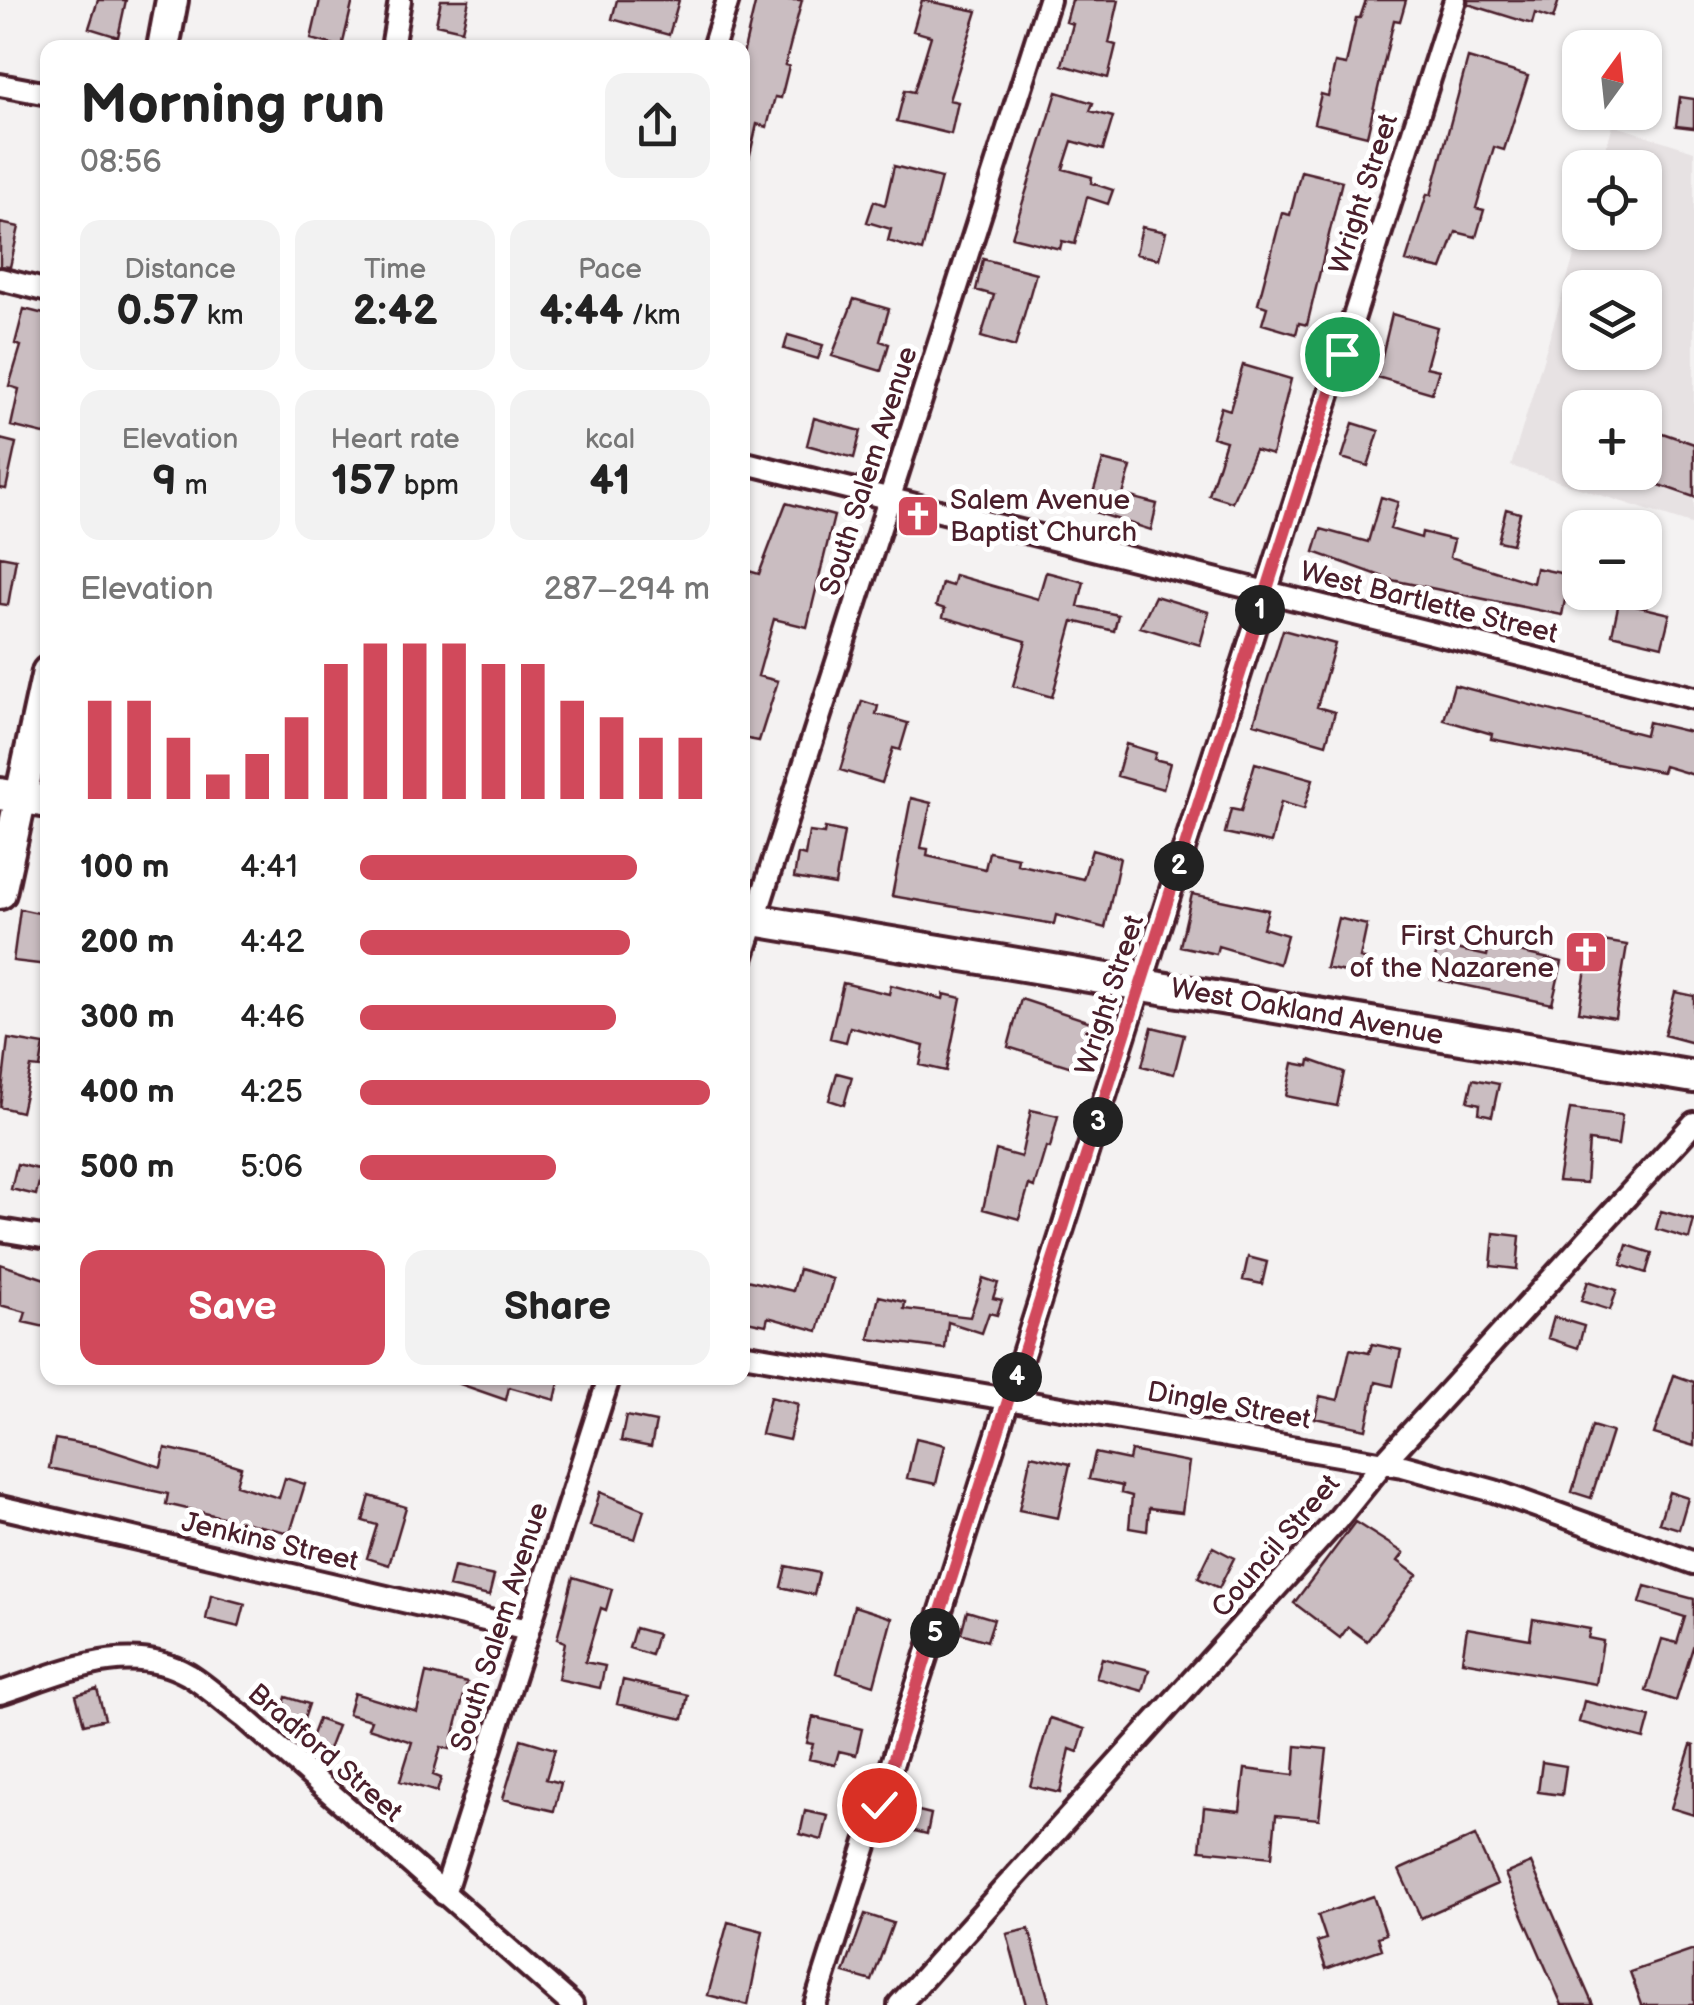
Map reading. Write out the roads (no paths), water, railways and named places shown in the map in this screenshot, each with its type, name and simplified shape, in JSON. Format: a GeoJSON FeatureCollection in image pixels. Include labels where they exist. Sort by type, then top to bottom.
{"type":"FeatureCollection","features":[{"type":"Feature","properties":{"kind":"street"},"geometry":{"type":"LineString","coordinates":[[164,40],[172,0]]}},
{"type":"Feature","properties":{"kind":"street"},"geometry":{"type":"LineString","coordinates":[[393,40],[400,0]]}},
{"type":"Feature","properties":{"kind":"street"},"geometry":{"type":"LineString","coordinates":[[716,40],[728,0]]}},
{"type":"Feature","properties":{"kind":"street","name":"South Salem Avenue"},"geometry":{"type":"LineString","coordinates":[[750,916],[1049,0]]}},
{"type":"Feature","properties":{"kind":"street","name":"Wright Street"},"geometry":{"type":"LineString","coordinates":[[815,2005],[1455,0]]}},
{"type":"Feature","properties":{"kind":"street"},"geometry":{"type":"LineString","coordinates":[[0,85],[40,92]]}},
{"type":"Feature","properties":{"kind":"street"},"geometry":{"type":"LineString","coordinates":[[0,279],[40,289]]}},
{"type":"Feature","properties":{"kind":"street","name":"West Bartlette Street"},"geometry":{"type":"LineString","coordinates":[[750,464],[1694,698]]}},
{"type":"Feature","properties":{"kind":"street"},"geometry":{"type":"LineString","coordinates":[[0,892],[40,712]]}},
{"type":"Feature","properties":{"kind":"street","name":"West Oakland Avenue"},"geometry":{"type":"LineString","coordinates":[[750,919],[1694,1077]]}},
{"type":"Feature","properties":{"kind":"street","name":"Council Street"},"geometry":{"type":"LineString","coordinates":[[899,2005],[1234,1636],[1384,1462],[1694,1123]]}},
{"type":"Feature","properties":{"kind":"street"},"geometry":{"type":"LineString","coordinates":[[0,1230],[40,1237]]}},
{"type":"Feature","properties":{"kind":"street","name":"Dingle Street"},"geometry":{"type":"LineString","coordinates":[[750,1355],[1384,1462],[1494,1491],[1694,1563]]}},
{"type":"Feature","properties":{"kind":"street","name":"South Salem Avenue"},"geometry":{"type":"LineString","coordinates":[[444,1894],[607,1385]]}},
{"type":"Feature","properties":{"kind":"street","name":"Jenkins Street"},"geometry":{"type":"LineString","coordinates":[[0,1507],[528,1630]]}},
{"type":"Feature","properties":{"kind":"street","name":"Bradford Street"},"geometry":{"type":"LineString","coordinates":[[0,1694],[117,1658],[168,1665],[189,1675],[245,1718],[572,2005]]}},
{"type":"Feature","properties":{"kind":"place","name":"Salem Avenue Baptist Church"},"geometry":{"type":"Point","coordinates":[918,516]}},
{"type":"Feature","properties":{"kind":"place","name":"First Church of the Nazarene"},"geometry":{"type":"Point","coordinates":[1586,952]}}]}
